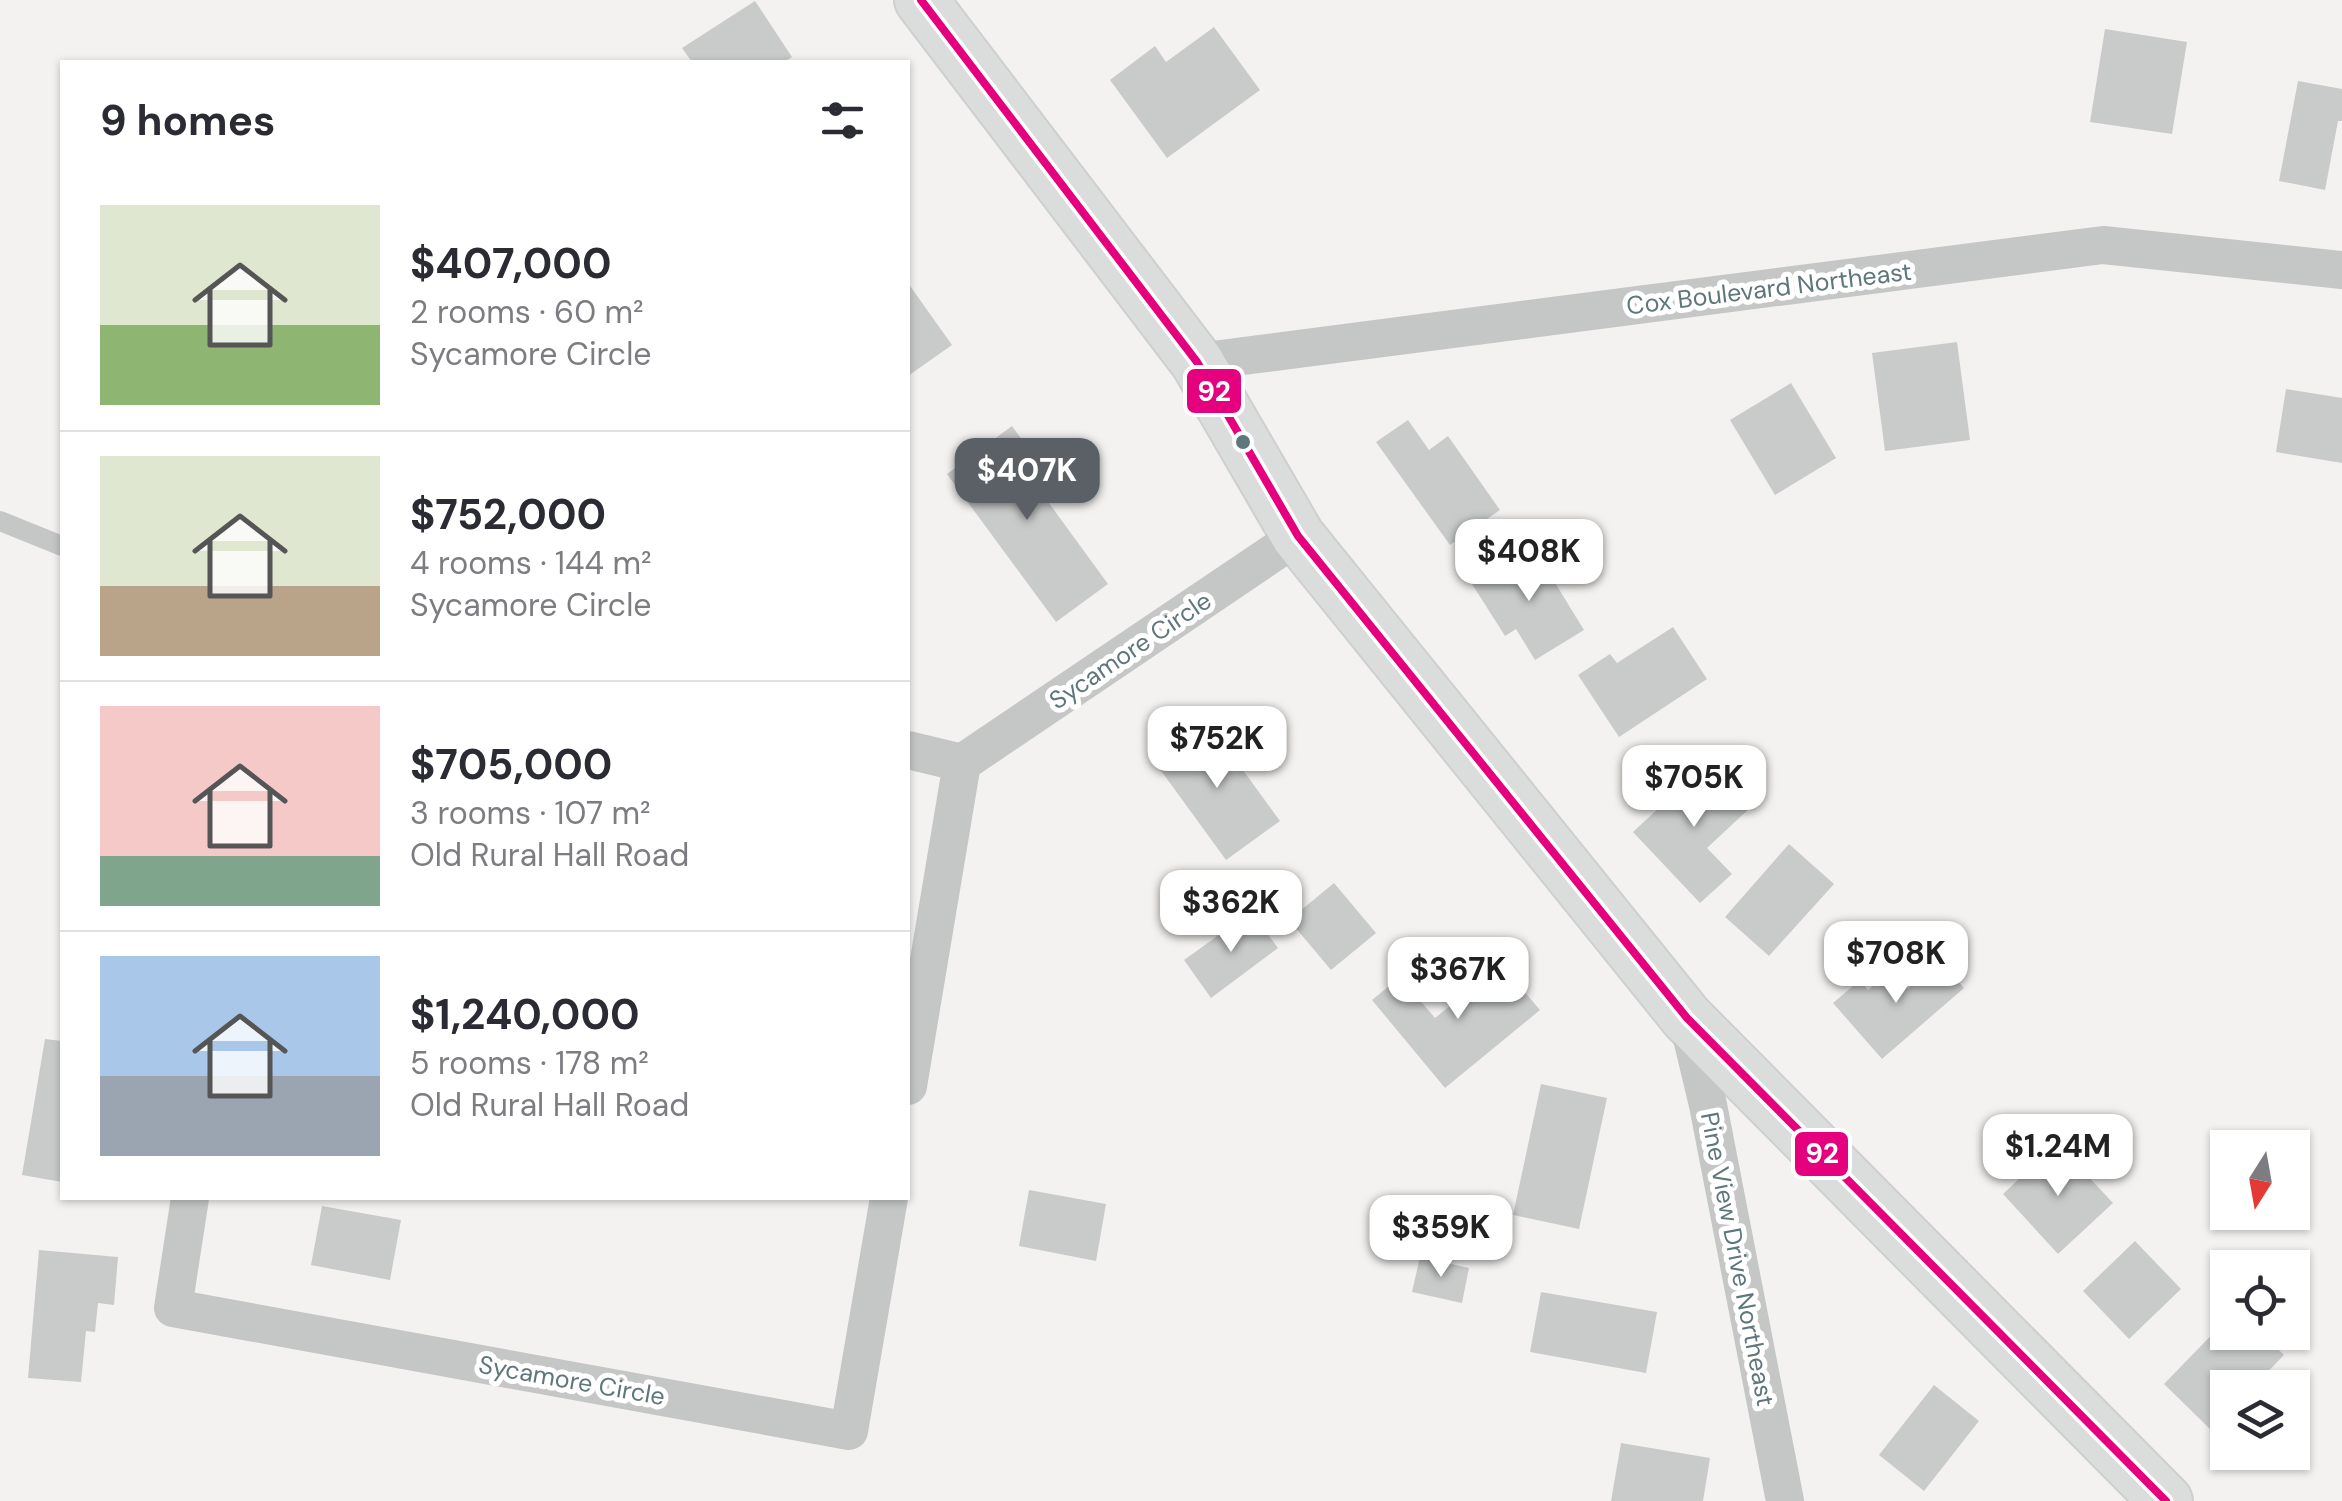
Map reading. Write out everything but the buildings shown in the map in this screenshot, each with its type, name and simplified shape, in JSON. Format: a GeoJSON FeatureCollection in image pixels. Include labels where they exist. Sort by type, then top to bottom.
{"type":"FeatureCollection","features":[{"type":"Feature","properties":{"kind":"main road"},"geometry":{"type":"LineString","coordinates":[[921,0],[1197,362],[1298,536],[1687,1018],[2166,1501]]}},
{"type":"Feature","properties":{"kind":"street","name":"Cox Boulevard Northeast"},"geometry":{"type":"LineString","coordinates":[[1197,362],[2103,245],[2342,270]]}},
{"type":"Feature","properties":{"kind":"street","name":"Sycamore Circle"},"geometry":{"type":"LineString","coordinates":[[962,763],[1298,536]]}},
{"type":"Feature","properties":{"kind":"street"},"geometry":{"type":"LineString","coordinates":[[910,750],[962,763],[910,1074]]}},
{"type":"Feature","properties":{"kind":"street","name":"Pine View Drive Northeast"},"geometry":{"type":"LineString","coordinates":[[1687,1018],[1708,1106],[1785,1501]]}},
{"type":"Feature","properties":{"kind":"street","name":"Sycamore Circle"},"geometry":{"type":"LineString","coordinates":[[190,1200],[173,1308],[849,1431],[888,1200]]}},
{"type":"Feature","properties":{"kind":"lane"},"geometry":{"type":"LineString","coordinates":[[0,521],[60,545]]}},
{"type":"Feature","properties":{"kind":"transit line","name":"92"},"geometry":{"type":"LineString","coordinates":[[921,0],[1197,362],[1298,536],[1687,1018],[2166,1501]]}}]}
